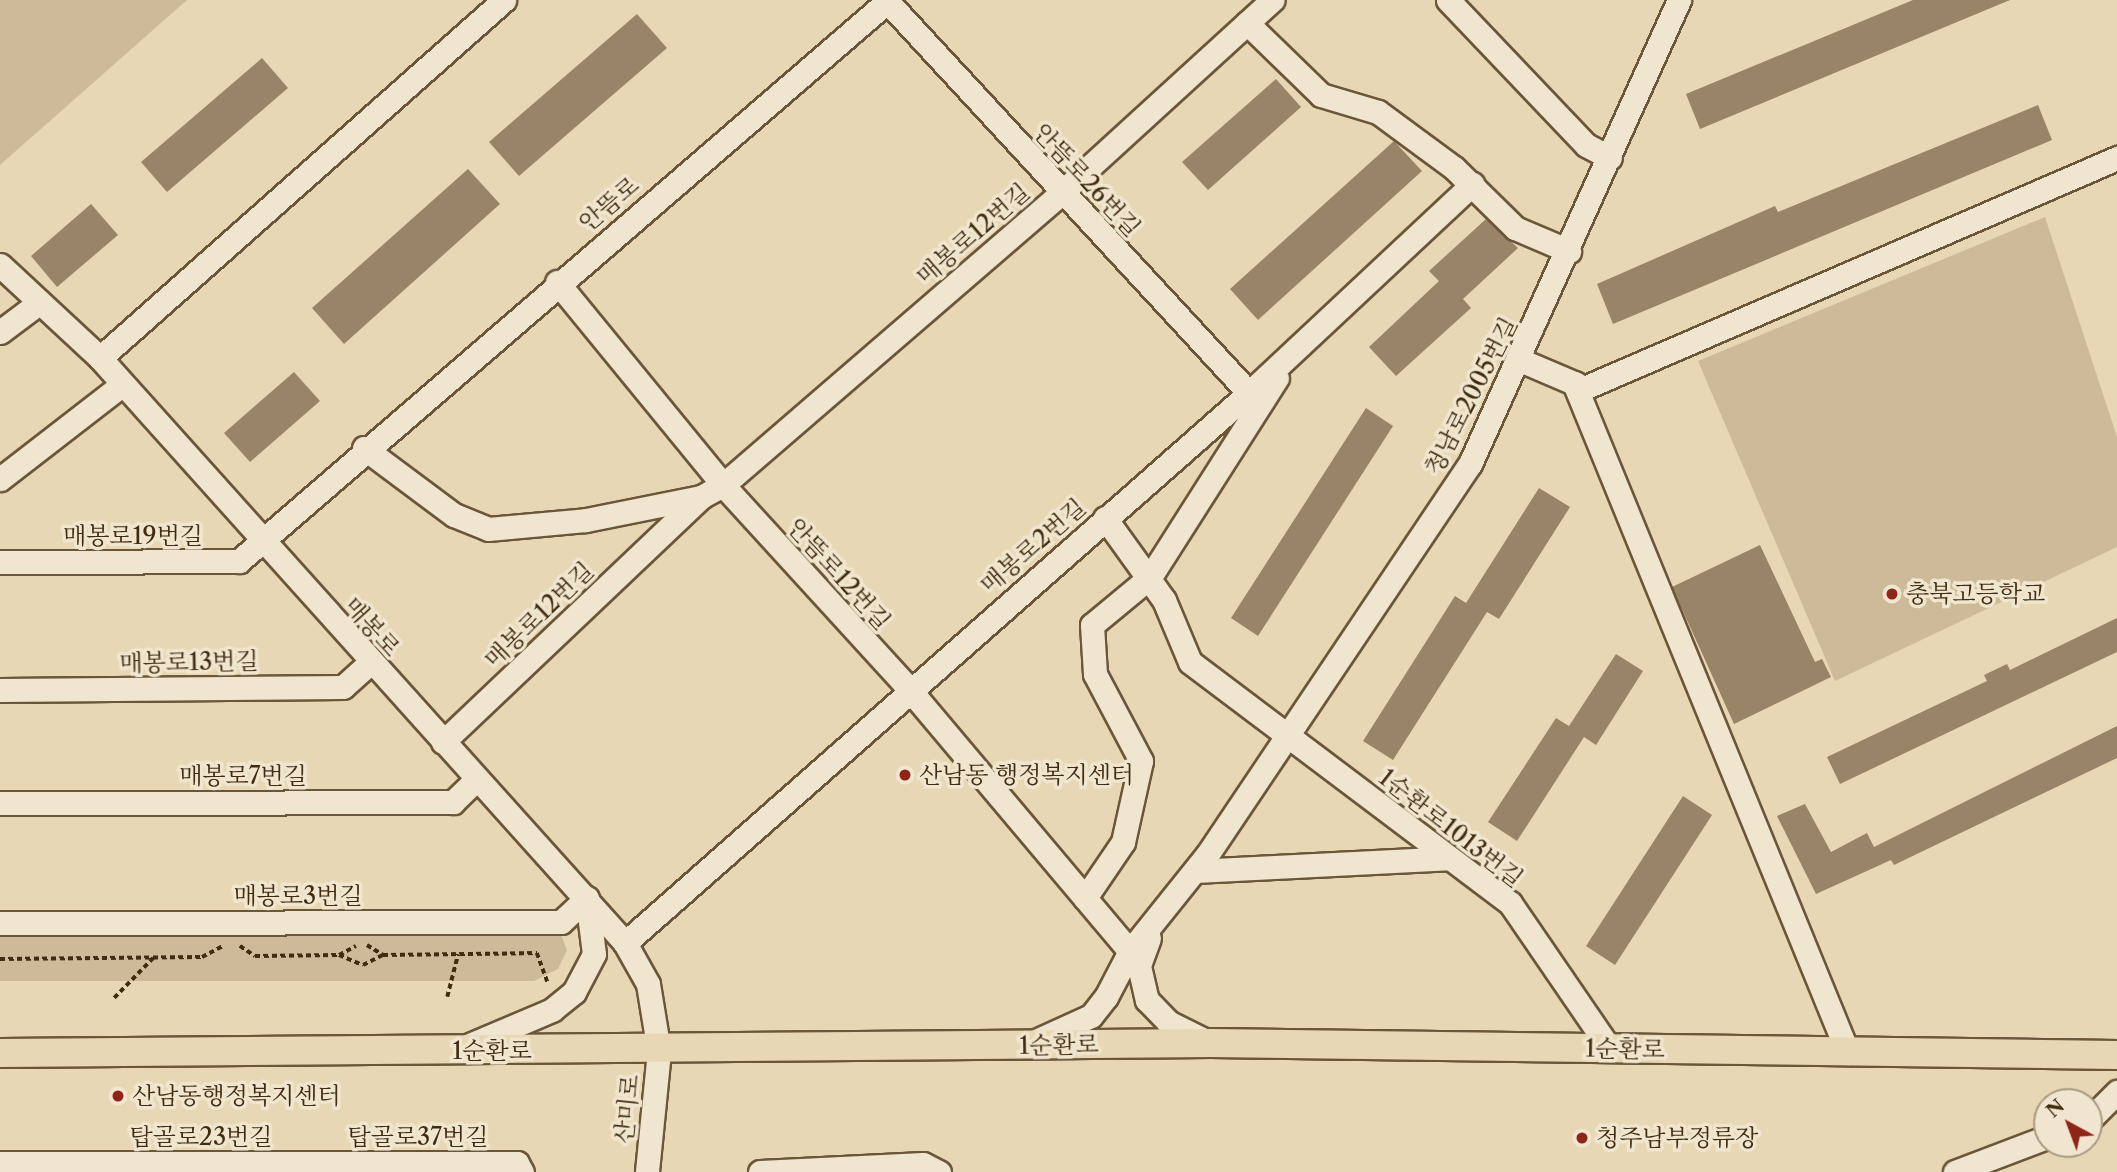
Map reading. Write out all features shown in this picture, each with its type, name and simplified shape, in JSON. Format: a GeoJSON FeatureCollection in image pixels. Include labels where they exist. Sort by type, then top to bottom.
{"type":"FeatureCollection","features":[{"type":"Feature","properties":{"kind":"main road","name":"1순환로"},"geometry":{"type":"LineString","coordinates":[[0,1053],[659,1051],[1211,1043],[2117,1055]]}},
{"type":"Feature","properties":{"kind":"street"},"geometry":{"type":"LineString","coordinates":[[100,358],[504,0]]}},
{"type":"Feature","properties":{"kind":"street","name":"매봉로12번길"},"geometry":{"type":"LineString","coordinates":[[443,742],[701,497],[723,485],[1062,192],[1272,0]]}},
{"type":"Feature","properties":{"kind":"street"},"geometry":{"type":"LineString","coordinates":[[1448,0],[1586,145],[1610,158]]}},
{"type":"Feature","properties":{"kind":"street","name":"청남로2005번길"},"geometry":{"type":"LineString","coordinates":[[1157,922],[1201,863],[1470,464],[1570,251],[1679,0]]}},
{"type":"Feature","properties":{"kind":"street","name":"안뜸로26번길"},"geometry":{"type":"LineString","coordinates":[[887,1],[1249,393]]}},
{"type":"Feature","properties":{"kind":"street","name":"안뜸로"},"geometry":{"type":"LineString","coordinates":[[260,542],[364,447],[887,1]]}},
{"type":"Feature","properties":{"kind":"street"},"geometry":{"type":"LineString","coordinates":[[1247,23],[1321,95],[1378,112],[1472,184],[1515,228],[1570,251]]}},
{"type":"Feature","properties":{"kind":"street"},"geometry":{"type":"LineString","coordinates":[[1520,360],[1584,388],[2117,158]]}},
{"type":"Feature","properties":{"kind":"street","name":"매봉로2번길"},"geometry":{"type":"LineString","coordinates":[[625,943],[909,689],[1249,393],[1472,184]]}},
{"type":"Feature","properties":{"kind":"street","name":"매봉로"},"geometry":{"type":"LineString","coordinates":[[0,265],[36,305],[100,358],[260,542],[587,898],[625,943],[648,984],[659,1051]]}},
{"type":"Feature","properties":{"kind":"street","name":"안뜸로12번길"},"geometry":{"type":"LineString","coordinates":[[557,282],[723,485],[909,689],[1130,951]]}},
{"type":"Feature","properties":{"kind":"street"},"geometry":{"type":"LineString","coordinates":[[0,332],[36,305]]}},
{"type":"Feature","properties":{"kind":"street"},"geometry":{"type":"LineString","coordinates":[[1085,898],[1123,842],[1140,761],[1095,674],[1092,625],[1150,577],[1293,352]]}},
{"type":"Feature","properties":{"kind":"street"},"geometry":{"type":"LineString","coordinates":[[1574,383],[1848,1053]]}},
{"type":"Feature","properties":{"kind":"street"},"geometry":{"type":"LineString","coordinates":[[0,479],[123,384]]}},
{"type":"Feature","properties":{"kind":"street","name":"매봉로12번길"},"geometry":{"type":"LineString","coordinates":[[364,447],[454,516],[488,529],[506,529],[701,497]]}},
{"type":"Feature","properties":{"kind":"street","name":"1순환로1013번길"},"geometry":{"type":"LineString","coordinates":[[1105,518],[1150,577],[1191,662],[1254,704],[1287,736],[1510,903],[1609,1049]]}},
{"type":"Feature","properties":{"kind":"street","name":"매봉로19번길"},"geometry":{"type":"LineString","coordinates":[[0,562],[239,561],[260,542]]}},
{"type":"Feature","properties":{"kind":"street","name":"매봉로13번길"},"geometry":{"type":"LineString","coordinates":[[0,690],[343,687],[370,663]]}},
{"type":"Feature","properties":{"kind":"street","name":"매봉로7번길"},"geometry":{"type":"LineString","coordinates":[[0,803],[453,802],[477,779]]}},
{"type":"Feature","properties":{"kind":"street"},"geometry":{"type":"LineString","coordinates":[[1201,863],[1449,858]]}},
{"type":"Feature","properties":{"kind":"street"},"geometry":{"type":"LineString","coordinates":[[456,1051],[552,1010],[574,992],[594,954],[587,898]]}},
{"type":"Feature","properties":{"kind":"street","name":"매봉로3번길"},"geometry":{"type":"LineString","coordinates":[[0,923],[561,922],[587,898]]}},
{"type":"Feature","properties":{"kind":"street"},"geometry":{"type":"LineString","coordinates":[[1022,1046],[1091,1016],[1130,951],[1157,922]]}},
{"type":"Feature","properties":{"kind":"street"},"geometry":{"type":"LineString","coordinates":[[1157,922],[1142,952],[1142,990],[1168,1022],[1211,1043]]}},
{"type":"Feature","properties":{"kind":"street","name":"산미로"},"geometry":{"type":"LineString","coordinates":[[647,1172],[659,1051]]}},
{"type":"Feature","properties":{"kind":"street"},"geometry":{"type":"LineString","coordinates":[[2103,1106],[2117,1092]]}},
{"type":"Feature","properties":{"kind":"street"},"geometry":{"type":"LineString","coordinates":[[1955,1172],[2033,1142]]}},
{"type":"Feature","properties":{"kind":"street","name":"탑골로23번길"},"geometry":{"type":"LineString","coordinates":[[0,1163],[92,1168],[309,1164]]}},
{"type":"Feature","properties":{"kind":"street","name":"탑골로37번길"},"geometry":{"type":"LineString","coordinates":[[309,1164],[517,1163],[522,1172]]}},
{"type":"Feature","properties":{"kind":"street"},"geometry":{"type":"LineString","coordinates":[[760,1172],[923,1164],[939,1172]]}},
{"type":"Feature","properties":{"kind":"path"},"geometry":{"type":"LineString","coordinates":[[0,959],[202,957],[234,944],[255,956],[339,955],[362,945],[383,955]]}},
{"type":"Feature","properties":{"kind":"path"},"geometry":{"type":"LineString","coordinates":[[339,955],[363,965],[383,955],[537,953],[551,991]]}},
{"type":"Feature","properties":{"kind":"path"},"geometry":{"type":"LineString","coordinates":[[447,997],[458,954]]}},
{"type":"Feature","properties":{"kind":"path"},"geometry":{"type":"LineString","coordinates":[[114,998],[153,958]]}},
{"type":"Feature","properties":{"kind":"shaded area"},"geometry":{"type":"Polygon","coordinates":[[[0,0],[187,0],[0,165],[0,0]]]}},
{"type":"Feature","properties":{"kind":"shaded area"},"geometry":{"type":"Polygon","coordinates":[[[2045,217],[2117,437],[2117,547],[1835,681],[1698,361],[2045,217]]]}},
{"type":"Feature","properties":{"kind":"shaded area"},"geometry":{"type":"Polygon","coordinates":[[[0,930],[560,932],[567,950],[558,969],[534,981],[0,981],[0,930]]]}},
{"type":"Feature","properties":{"kind":"building"},"geometry":{"type":"Polygon","coordinates":[[[1913,0],[2010,0],[1700,129],[1686,94],[1913,0]]]}},
{"type":"Feature","properties":{"kind":"building"},"geometry":{"type":"Polygon","coordinates":[[[637,14],[667,48],[519,176],[489,142],[637,14]]]}},
{"type":"Feature","properties":{"kind":"building"},"geometry":{"type":"Polygon","coordinates":[[[262,58],[288,88],[167,192],[141,162],[262,58]]]}},
{"type":"Feature","properties":{"kind":"building"},"geometry":{"type":"Polygon","coordinates":[[[1276,79],[1301,107],[1208,190],[1182,162],[1276,79]]]}},
{"type":"Feature","properties":{"kind":"building"},"geometry":{"type":"Polygon","coordinates":[[[2038,105],[2052,140],[1613,324],[1597,284],[1775,206],[1778,212],[2038,105]]]}},
{"type":"Feature","properties":{"kind":"building"},"geometry":{"type":"Polygon","coordinates":[[[1394,141],[1422,171],[1258,320],[1230,289],[1394,141]]]}},
{"type":"Feature","properties":{"kind":"building"},"geometry":{"type":"Polygon","coordinates":[[[468,169],[500,204],[344,344],[312,308],[468,169]]]}},
{"type":"Feature","properties":{"kind":"building"},"geometry":{"type":"Polygon","coordinates":[[[91,204],[118,235],[57,287],[31,256],[91,204]]]}},
{"type":"Feature","properties":{"kind":"building"},"geometry":{"type":"Polygon","coordinates":[[[1486,219],[1518,248],[1463,299],[1471,308],[1396,376],[1369,347],[1439,281],[1429,271],[1486,219]]]}},
{"type":"Feature","properties":{"kind":"building"},"geometry":{"type":"Polygon","coordinates":[[[294,372],[320,401],[250,462],[224,433],[294,372]]]}},
{"type":"Feature","properties":{"kind":"building"},"geometry":{"type":"Polygon","coordinates":[[[1366,408],[1393,426],[1258,636],[1231,618],[1366,408]]]}},
{"type":"Feature","properties":{"kind":"building"},"geometry":{"type":"Polygon","coordinates":[[[1539,488],[1570,507],[1499,619],[1487,612],[1393,760],[1363,741],[1455,596],[1466,603],[1539,488]]]}},
{"type":"Feature","properties":{"kind":"building"},"geometry":{"type":"Polygon","coordinates":[[[1760,545],[1815,662],[1822,659],[1831,677],[1734,724],[1672,587],[1760,545]]]}},
{"type":"Feature","properties":{"kind":"building"},"geometry":{"type":"Polygon","coordinates":[[[2117,618],[2117,652],[1840,784],[1827,757],[1987,681],[1984,675],[2007,664],[2010,670],[2117,618]]]}},
{"type":"Feature","properties":{"kind":"building"},"geometry":{"type":"Polygon","coordinates":[[[1616,654],[1643,671],[1596,745],[1584,737],[1517,841],[1488,822],[1556,718],[1569,726],[1616,654]]]}},
{"type":"Feature","properties":{"kind":"building"},"geometry":{"type":"Polygon","coordinates":[[[2117,726],[2117,758],[1894,865],[1891,860],[1816,894],[1777,816],[1805,804],[1831,852],[1867,833],[1874,847],[2117,726]]]}},
{"type":"Feature","properties":{"kind":"building"},"geometry":{"type":"Polygon","coordinates":[[[1683,796],[1712,815],[1615,965],[1586,946],[1683,796]]]}},
{"type":"Feature","properties":{"kind":"place","name":"충북고등학교"},"geometry":{"type":"Point","coordinates":[1892,594]}},
{"type":"Feature","properties":{"kind":"place","name":"산남동 행정복지센터"},"geometry":{"type":"Point","coordinates":[905,775]}},
{"type":"Feature","properties":{"kind":"place","name":"산남동행정복지센터"},"geometry":{"type":"Point","coordinates":[118,1096]}},
{"type":"Feature","properties":{"kind":"place","name":"청주남부정류장"},"geometry":{"type":"Point","coordinates":[1582,1138]}}]}
